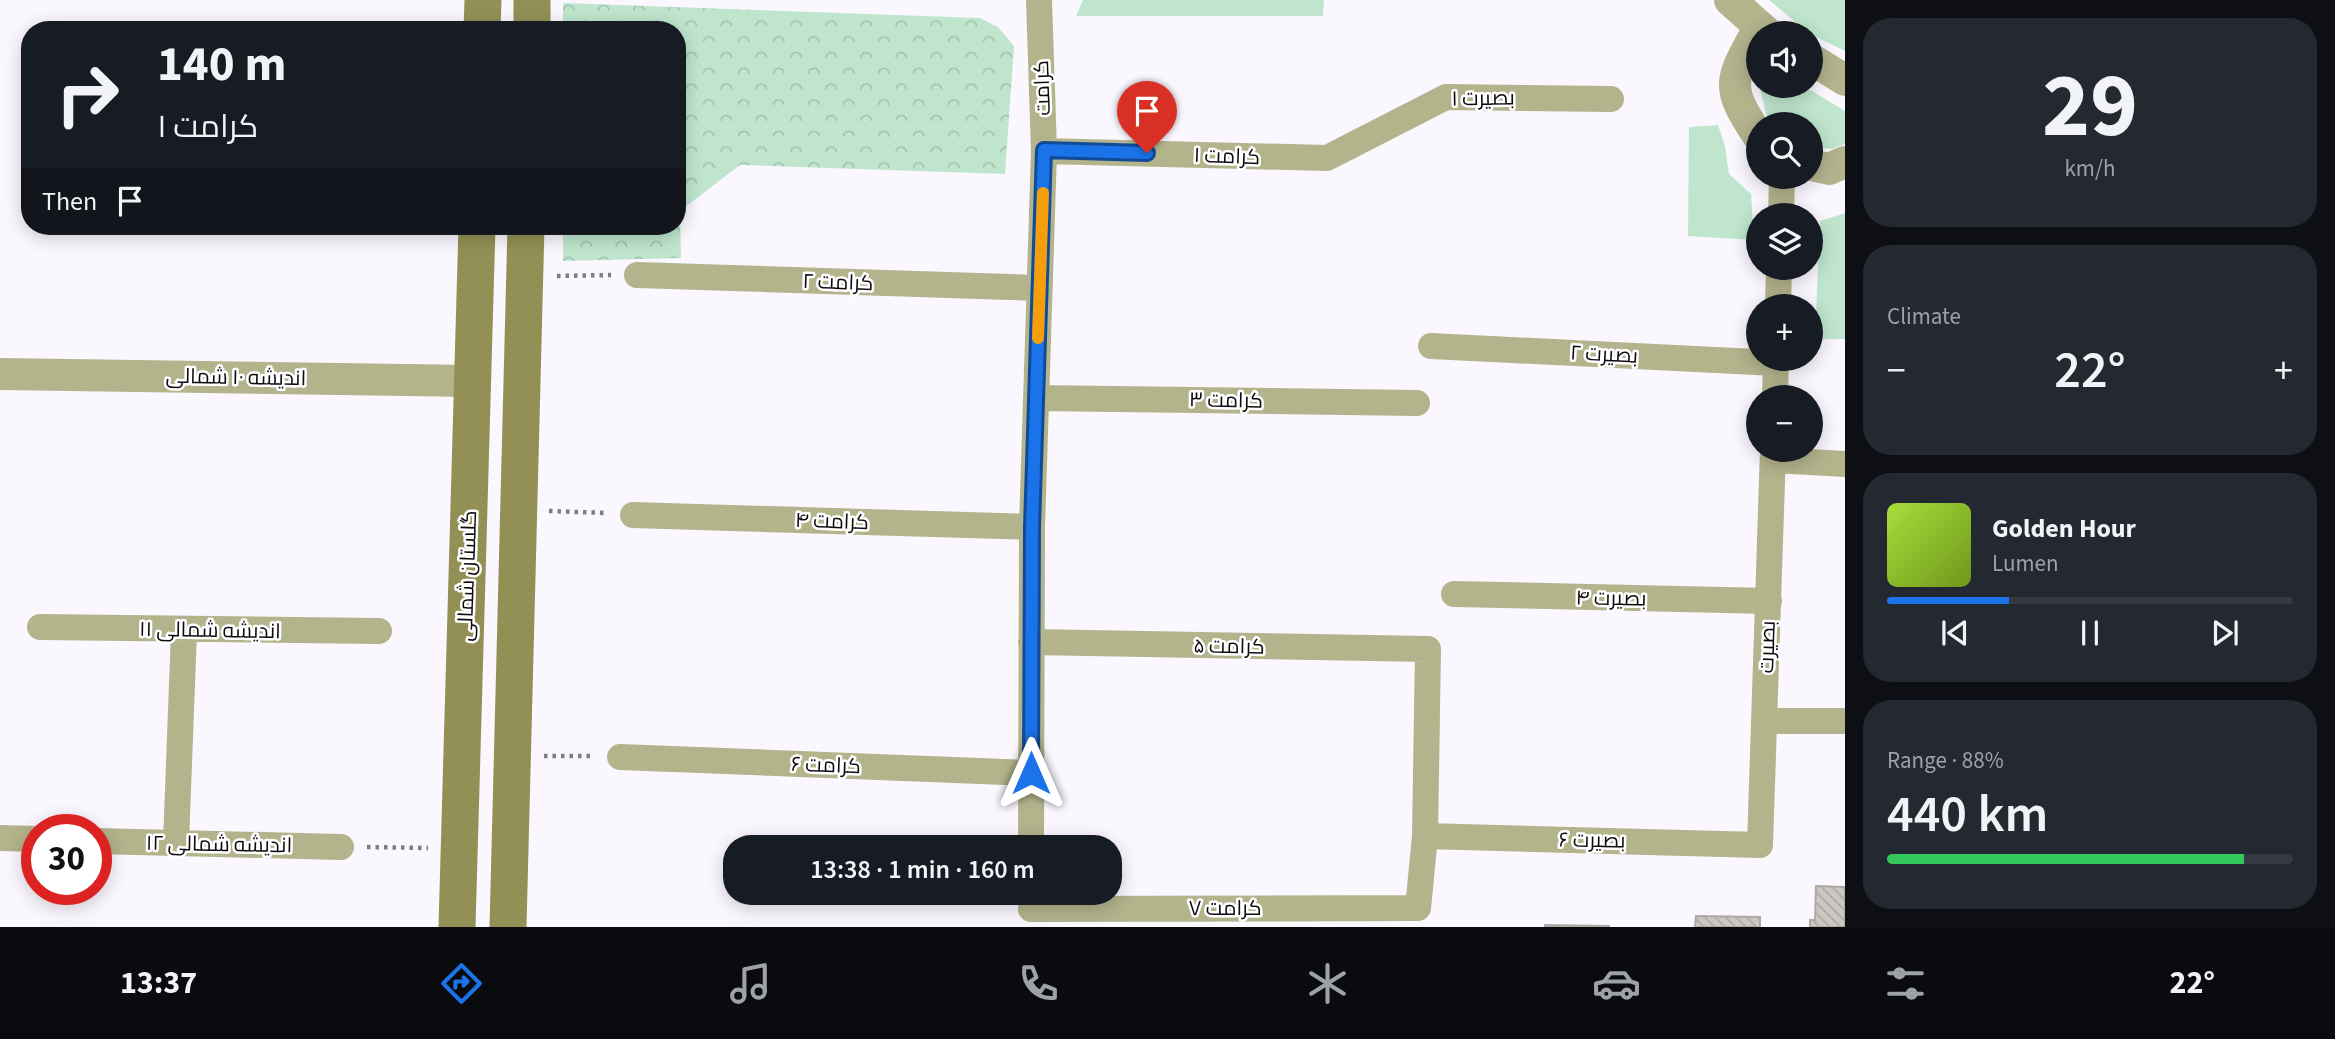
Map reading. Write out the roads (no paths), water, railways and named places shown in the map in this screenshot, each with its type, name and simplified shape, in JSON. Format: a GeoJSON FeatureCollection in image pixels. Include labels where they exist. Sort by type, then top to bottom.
{"type":"FeatureCollection","features":[{"type":"Feature","properties":{"kind":"main road"},"geometry":{"type":"LineString","coordinates":[[482,21],[483,0]]}},
{"type":"Feature","properties":{"kind":"main road"},"geometry":{"type":"LineString","coordinates":[[532,0],[532,21]]}},
{"type":"Feature","properties":{"kind":"main road","name":"گلستان شمالی"},"geometry":{"type":"LineString","coordinates":[[457,927],[477,235]]}},
{"type":"Feature","properties":{"kind":"main road"},"geometry":{"type":"LineString","coordinates":[[508,927],[526,235]]}},
{"type":"Feature","properties":{"kind":"main road"},"geometry":{"type":"LineString","coordinates":[[472,381],[522,382]]}},
{"type":"Feature","properties":{"kind":"street","name":"کرامت"},"geometry":{"type":"LineString","coordinates":[[1031,835],[1032,527],[1044,150],[1039,0]]}},
{"type":"Feature","properties":{"kind":"street"},"geometry":{"type":"LineString","coordinates":[[1730,0],[1752,21]]}},
{"type":"Feature","properties":{"kind":"street"},"geometry":{"type":"LineString","coordinates":[[1746,56],[1735,72],[1737,105],[1746,118]]}},
{"type":"Feature","properties":{"kind":"street"},"geometry":{"type":"LineString","coordinates":[[1823,67],[1845,80]]}},
{"type":"Feature","properties":{"kind":"street","name":"بصیرت ۱"},"geometry":{"type":"LineString","coordinates":[[1327,158],[1446,97],[1611,99]]}},
{"type":"Feature","properties":{"kind":"street","name":"کرامت ۱"},"geometry":{"type":"LineString","coordinates":[[1044,150],[1327,158]]}},
{"type":"Feature","properties":{"kind":"street"},"geometry":{"type":"LineString","coordinates":[[1823,168],[1829,169],[1845,162]]}},
{"type":"Feature","properties":{"kind":"street","name":"کرامت ۲"},"geometry":{"type":"LineString","coordinates":[[637,275],[1039,288]]}},
{"type":"Feature","properties":{"kind":"street","name":"بصیرت ۲"},"geometry":{"type":"LineString","coordinates":[[1432,346],[1746,360]]}},
{"type":"Feature","properties":{"kind":"street","name":"اندیشه ۱۰ شمالی"},"geometry":{"type":"LineString","coordinates":[[0,374],[472,381]]}},
{"type":"Feature","properties":{"kind":"street","name":"کرامت ۳"},"geometry":{"type":"LineString","coordinates":[[1036,398],[1417,402]]}},
{"type":"Feature","properties":{"kind":"street"},"geometry":{"type":"LineString","coordinates":[[1823,461],[1845,464]]}},
{"type":"Feature","properties":{"kind":"street","name":"بصیرت"},"geometry":{"type":"LineString","coordinates":[[1760,845],[1773,462]]}},
{"type":"Feature","properties":{"kind":"street","name":"کرامت ۴"},"geometry":{"type":"LineString","coordinates":[[632,514],[1032,527]]}},
{"type":"Feature","properties":{"kind":"street","name":"بصیرت ۴"},"geometry":{"type":"LineString","coordinates":[[1454,594],[1769,601]]}},
{"type":"Feature","properties":{"kind":"street","name":"اندیشه شمالی ۱۱"},"geometry":{"type":"LineString","coordinates":[[40,627],[184,631],[379,631]]}},
{"type":"Feature","properties":{"kind":"street"},"geometry":{"type":"LineString","coordinates":[[176,844],[184,631]]}},
{"type":"Feature","properties":{"kind":"street","name":"کرامت ۵"},"geometry":{"type":"LineString","coordinates":[[1031,642],[1428,649],[1424,836]]}},
{"type":"Feature","properties":{"kind":"street"},"geometry":{"type":"LineString","coordinates":[[1765,721],[1845,721]]}},
{"type":"Feature","properties":{"kind":"street","name":"کرامت ۶"},"geometry":{"type":"LineString","coordinates":[[620,757],[1031,773]]}},
{"type":"Feature","properties":{"kind":"street","name":"بصیرت ۶"},"geometry":{"type":"LineString","coordinates":[[1424,836],[1760,845]]}},
{"type":"Feature","properties":{"kind":"street","name":"کرامت ۷"},"geometry":{"type":"LineString","coordinates":[[1030,909],[1418,908],[1424,836]]}},
{"type":"Feature","properties":{"kind":"street"},"geometry":{"type":"LineString","coordinates":[[0,838],[21,839]]}},
{"type":"Feature","properties":{"kind":"street","name":"اندیشه شمالی ۱۲"},"geometry":{"type":"LineString","coordinates":[[112,842],[341,847]]}}]}
